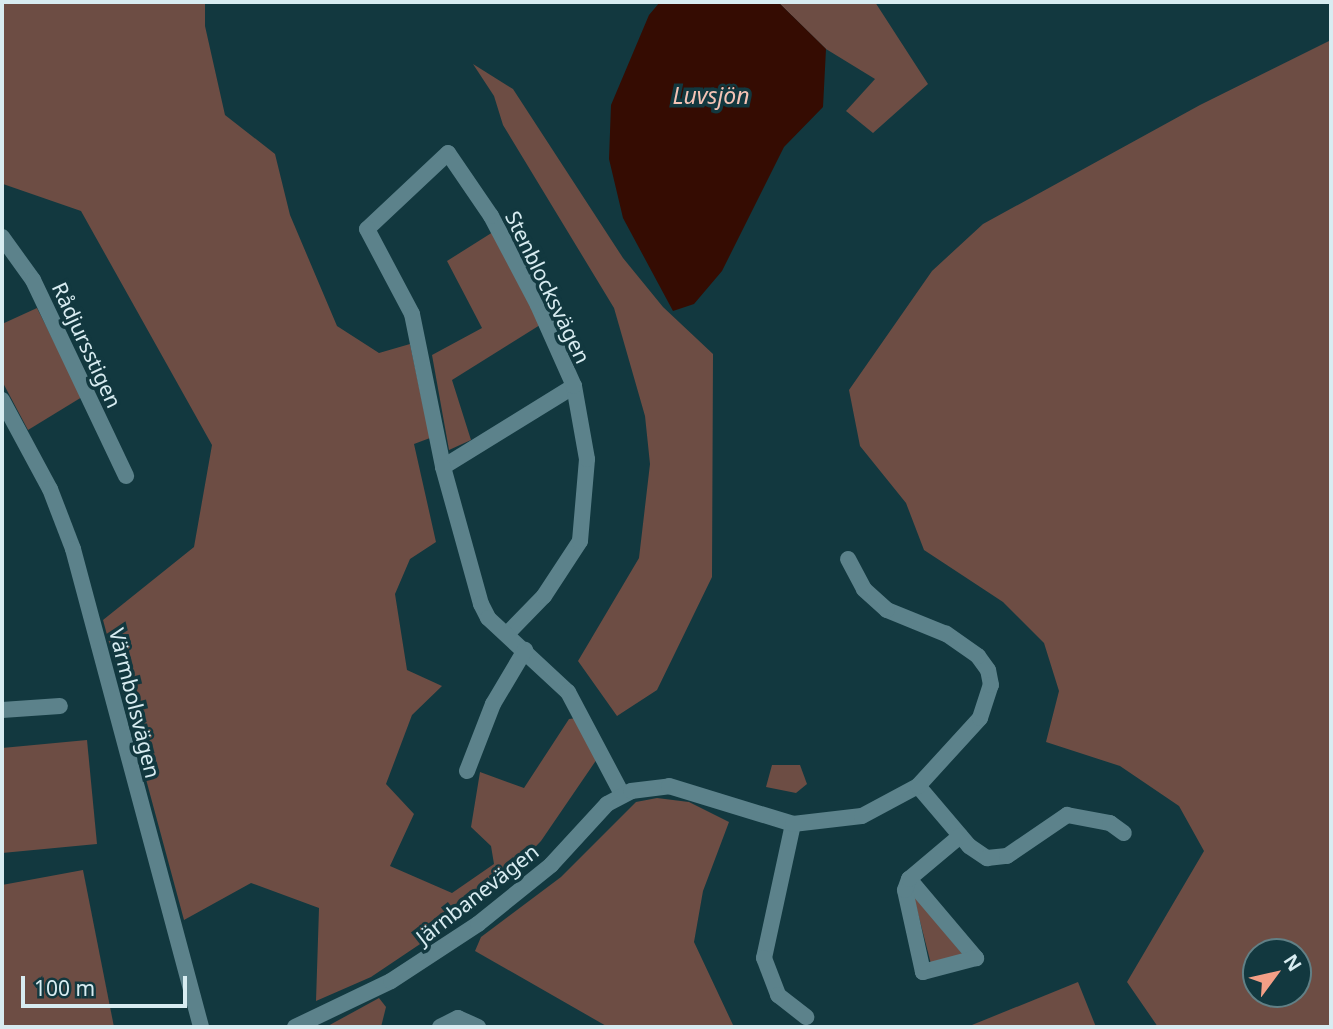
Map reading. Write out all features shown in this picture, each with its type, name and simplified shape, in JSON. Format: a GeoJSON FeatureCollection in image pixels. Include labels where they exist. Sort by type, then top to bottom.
{"type":"FeatureCollection","features":[{"type":"Feature","properties":{"kind":"street","name":"Stenblocksvägen"},"geometry":{"type":"LineString","coordinates":[[507,634],[544,596],[579,541],[587,460],[574,386],[518,263],[448,153],[367,229],[412,314],[443,467],[476,593],[488,618],[568,692],[622,794]]}},
{"type":"Feature","properties":{"kind":"street","name":"Rådjursstigen"},"geometry":{"type":"LineString","coordinates":[[2,237],[33,280],[126,476]]}},
{"type":"Feature","properties":{"kind":"street"},"geometry":{"type":"LineString","coordinates":[[443,467],[574,386]]}},
{"type":"Feature","properties":{"kind":"street","name":"Värmbolsvägen"},"geometry":{"type":"LineString","coordinates":[[2,400],[50,489],[73,549],[201,1027]]}},
{"type":"Feature","properties":{"kind":"street","name":"Järnbanevägen"},"geometry":{"type":"LineString","coordinates":[[295,1027],[391,981],[478,925],[551,865],[596,814],[622,794],[669,786],[793,824],[862,816],[918,786],[980,718],[991,685],[988,670],[965,645],[887,610],[864,589],[848,559]]}},
{"type":"Feature","properties":{"kind":"street"},"geometry":{"type":"LineString","coordinates":[[467,771],[493,704],[525,650]]}},
{"type":"Feature","properties":{"kind":"street"},"geometry":{"type":"LineString","coordinates":[[2,710],[60,706]]}},
{"type":"Feature","properties":{"kind":"street"},"geometry":{"type":"LineString","coordinates":[[918,786],[977,853],[999,858],[1067,815],[1110,823],[1124,833]]}},
{"type":"Feature","properties":{"kind":"street"},"geometry":{"type":"LineString","coordinates":[[793,824],[764,958],[778,995],[806,1017]]}},
{"type":"Feature","properties":{"kind":"street"},"geometry":{"type":"LineString","coordinates":[[909,879],[976,958],[923,972],[905,890],[909,879],[960,836]]}},
{"type":"Feature","properties":{"kind":"street"},"geometry":{"type":"LineString","coordinates":[[443,1024],[458,1018],[478,1027]]}},
{"type":"Feature","properties":{"kind":"shaded area"},"geometry":{"type":"Polygon","coordinates":[[[2,2],[205,2],[205,26],[225,115],[275,154],[290,215],[337,326],[379,353],[410,344],[430,438],[414,444],[436,542],[410,559],[395,594],[407,670],[442,686],[412,715],[386,784],[414,814],[390,866],[452,893],[494,864],[491,846],[471,827],[480,772],[524,788],[569,719],[577,718],[597,759],[541,841],[477,907],[468,913],[457,911],[441,930],[371,977],[316,1001],[319,908],[251,883],[184,920],[103,620],[194,547],[212,445],[81,211],[3,184],[2,2]]]}},
{"type":"Feature","properties":{"kind":"shaded area"},"geometry":{"type":"Polygon","coordinates":[[[778,2],[875,2],[928,84],[873,133],[846,111],[875,79],[826,49],[778,2]]]}},
{"type":"Feature","properties":{"kind":"shaded area"},"geometry":{"type":"Polygon","coordinates":[[[1331,40],[1331,1027],[1158,1027],[1127,982],[1204,851],[1179,806],[1120,766],[1046,742],[1059,691],[1044,643],[1003,602],[924,550],[906,503],[860,446],[849,390],[932,271],[983,224],[1200,105],[1331,40]]]}},
{"type":"Feature","properties":{"kind":"shaded area"},"geometry":{"type":"Polygon","coordinates":[[[473,64],[513,89],[623,258],[663,307],[713,354],[712,577],[657,690],[617,716],[578,661],[639,558],[650,464],[645,416],[614,308],[503,125],[494,96],[473,64]]]}},
{"type":"Feature","properties":{"kind":"shaded area"},"geometry":{"type":"Polygon","coordinates":[[[493,232],[540,325],[452,380],[471,440],[449,450],[432,355],[482,328],[447,261],[493,232]]]}},
{"type":"Feature","properties":{"kind":"shaded area"},"geometry":{"type":"Polygon","coordinates":[[[37,308],[82,397],[28,430],[2,381],[2,324],[37,308]]]}},
{"type":"Feature","properties":{"kind":"shaded area"},"geometry":{"type":"Polygon","coordinates":[[[87,740],[97,844],[2,853],[2,748],[87,740]]]}},
{"type":"Feature","properties":{"kind":"shaded area"},"geometry":{"type":"Polygon","coordinates":[[[772,765],[800,765],[807,784],[796,793],[766,787],[772,765]]]}},
{"type":"Feature","properties":{"kind":"shaded area"},"geometry":{"type":"Polygon","coordinates":[[[657,798],[689,802],[729,822],[703,891],[694,942],[734,1027],[608,1027],[475,951],[481,937],[561,877],[636,802],[657,798]]]}},
{"type":"Feature","properties":{"kind":"shaded area"},"geometry":{"type":"Polygon","coordinates":[[[83,870],[114,1027],[2,1027],[2,885],[83,870]]]}},
{"type":"Feature","properties":{"kind":"shaded area"},"geometry":{"type":"Polygon","coordinates":[[[913,894],[964,956],[931,964],[913,894]]]}},
{"type":"Feature","properties":{"kind":"shaded area"},"geometry":{"type":"Polygon","coordinates":[[[1078,982],[1096,1027],[967,1027],[1078,982]]]}},
{"type":"Feature","properties":{"kind":"shaded area"},"geometry":{"type":"Polygon","coordinates":[[[379,998],[386,1007],[381,1027],[326,1027],[379,998]]]}},
{"type":"Feature","properties":{"kind":"water","name":"Luvsjön"},"geometry":{"type":"Polygon","coordinates":[[[660,2],[778,2],[826,49],[823,107],[784,147],[722,271],[694,304],[673,311],[623,218],[609,159],[611,105],[649,15],[660,2]]]}}]}
